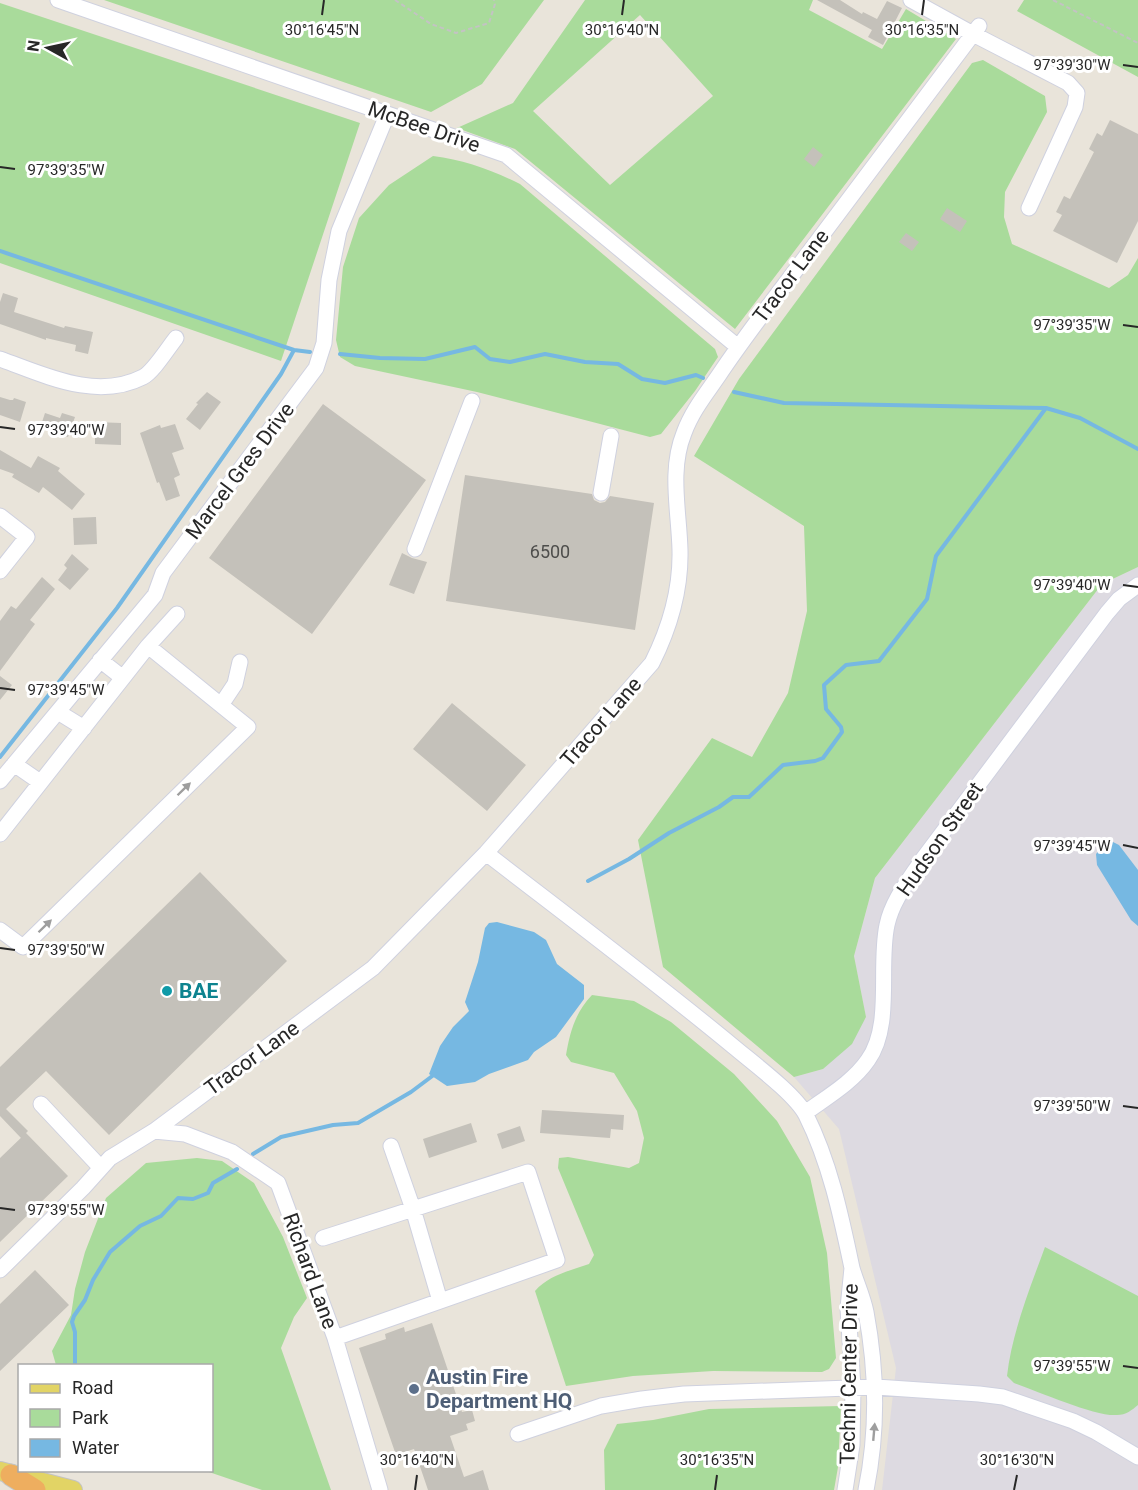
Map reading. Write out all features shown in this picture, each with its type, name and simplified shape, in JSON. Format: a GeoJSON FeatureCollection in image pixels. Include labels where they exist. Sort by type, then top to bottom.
{"type":"FeatureCollection","features":[{"type":"Feature","properties":{"kind":"highway"},"geometry":{"type":"LineString","coordinates":[[5,1473],[35,1490]]}},
{"type":"Feature","properties":{"kind":"main road"},"geometry":{"type":"LineString","coordinates":[[5,1473],[73,1490]]}},
{"type":"Feature","properties":{"kind":"street","name":"McBee Drive"},"geometry":{"type":"LineString","coordinates":[[58,0],[506,155],[738,347]]}},
{"type":"Feature","properties":{"kind":"street"},"geometry":{"type":"LineString","coordinates":[[911,0],[976,30],[1068,83],[1077,93],[1075,107],[1029,208]]}},
{"type":"Feature","properties":{"kind":"street","name":"Tracor Lane"},"geometry":{"type":"LineString","coordinates":[[0,1270],[110,1158],[154,1131],[373,968],[486,854],[644,674],[660,647],[675,604],[680,551],[677,462],[683,435],[694,410],[738,347],[976,30]]}},
{"type":"Feature","properties":{"kind":"street","name":"Marcel Gres Drive"},"geometry":{"type":"LineString","coordinates":[[0,781],[155,595],[163,573],[316,368],[324,343],[329,280],[339,231],[387,115]]}},
{"type":"Feature","properties":{"kind":"street"},"geometry":{"type":"LineString","coordinates":[[0,359],[68,383],[108,387],[145,377],[176,338]]}},
{"type":"Feature","properties":{"kind":"street"},"geometry":{"type":"LineString","coordinates":[[415,549],[472,401]]}},
{"type":"Feature","properties":{"kind":"street"},"geometry":{"type":"LineString","coordinates":[[601,493],[611,436]]}},
{"type":"Feature","properties":{"kind":"street"},"geometry":{"type":"LineString","coordinates":[[0,516],[27,537],[0,571]]}},
{"type":"Feature","properties":{"kind":"street","name":"Hudson Street"},"geometry":{"type":"LineString","coordinates":[[805,1113],[849,1082],[869,1059],[879,1036],[882,1015],[883,950],[887,922],[896,901],[922,860],[1107,613],[1119,599],[1138,585]]}},
{"type":"Feature","properties":{"kind":"street"},"geometry":{"type":"LineString","coordinates":[[0,834],[148,646],[177,614]]}},
{"type":"Feature","properties":{"kind":"street"},"geometry":{"type":"LineString","coordinates":[[0,930],[23,947],[248,727],[148,646]]}},
{"type":"Feature","properties":{"kind":"street"},"geometry":{"type":"LineString","coordinates":[[100,660],[123,678]]}},
{"type":"Feature","properties":{"kind":"street"},"geometry":{"type":"LineString","coordinates":[[221,705],[235,684],[240,662]]}},
{"type":"Feature","properties":{"kind":"street"},"geometry":{"type":"LineString","coordinates":[[58,712],[84,728]]}},
{"type":"Feature","properties":{"kind":"street"},"geometry":{"type":"LineString","coordinates":[[14,764],[40,782]]}},
{"type":"Feature","properties":{"kind":"street"},"geometry":{"type":"LineString","coordinates":[[486,854],[695,1015],[778,1084],[805,1113],[826,1164],[839,1204],[852,1268]]}},
{"type":"Feature","properties":{"kind":"street"},"geometry":{"type":"LineString","coordinates":[[41,1104],[101,1168]]}},
{"type":"Feature","properties":{"kind":"street","name":"Richard Lane"},"geometry":{"type":"LineString","coordinates":[[154,1131],[185,1134],[232,1152],[278,1183],[335,1338],[380,1490]]}},
{"type":"Feature","properties":{"kind":"street"},"geometry":{"type":"LineString","coordinates":[[391,1146],[413,1209],[440,1301]]}},
{"type":"Feature","properties":{"kind":"street"},"geometry":{"type":"LineString","coordinates":[[323,1238],[528,1172],[556,1260],[335,1338]]}},
{"type":"Feature","properties":{"kind":"street","name":"Techni Center Drive"},"geometry":{"type":"LineString","coordinates":[[852,1268],[865,1310],[876,1387],[875,1433],[866,1490]]}},
{"type":"Feature","properties":{"kind":"street","name":"Techni Center Drive"},"geometry":{"type":"LineString","coordinates":[[845,1490],[852,1445],[853,1388],[848,1308],[852,1268]]}},
{"type":"Feature","properties":{"kind":"street"},"geometry":{"type":"LineString","coordinates":[[518,1434],[601,1406],[642,1399],[684,1394],[876,1387],[1003,1397],[1073,1421],[1138,1457]]}},
{"type":"Feature","properties":{"kind":"path"},"geometry":{"type":"LineString","coordinates":[[395,0],[431,24],[456,33],[489,23],[495,4],[494,0]]}},
{"type":"Feature","properties":{"kind":"path"},"geometry":{"type":"LineString","coordinates":[[1053,0],[1138,43]]}},
{"type":"Feature","properties":{"kind":"shaded area"},"geometry":{"type":"Polygon","coordinates":[[[1138,567],[1138,1490],[882,1490],[896,1368],[839,1129],[794,1077],[823,1069],[866,1018],[854,956],[875,878],[1102,584],[1138,567]]]}},
{"type":"Feature","properties":{"kind":"green space"},"geometry":{"type":"Polygon","coordinates":[[[104,0],[544,0],[482,84],[431,112],[104,0]]]}},
{"type":"Feature","properties":{"kind":"green space"},"geometry":{"type":"Polygon","coordinates":[[[585,0],[813,0],[809,10],[882,49],[906,9],[956,39],[735,329],[515,149],[457,128],[513,103],[585,0]],[[640,15],[533,111],[610,185],[713,96],[640,15]]]}},
{"type":"Feature","properties":{"kind":"green space"},"geometry":{"type":"Polygon","coordinates":[[[1024,0],[1138,0],[1138,77],[1017,11],[1024,0]]]}},
{"type":"Feature","properties":{"kind":"green space"},"geometry":{"type":"Polygon","coordinates":[[[0,3],[360,123],[281,361],[0,263],[0,3]]]}},
{"type":"Feature","properties":{"kind":"green space"},"geometry":{"type":"Polygon","coordinates":[[[983,60],[1045,96],[1047,112],[1005,192],[1004,217],[1012,244],[1109,288],[1128,275],[1138,258],[1138,567],[1102,584],[875,878],[854,956],[866,1017],[852,1044],[823,1069],[794,1077],[663,967],[638,840],[712,738],[752,757],[788,693],[807,611],[804,526],[694,456],[739,379],[972,63],[983,60]]]}},
{"type":"Feature","properties":{"kind":"green space"},"geometry":{"type":"Polygon","coordinates":[[[433,156],[478,166],[520,184],[715,349],[718,357],[661,434],[650,437],[477,392],[355,366],[340,357],[336,340],[343,267],[359,218],[389,185],[433,156]]]}},
{"type":"Feature","properties":{"kind":"green space"},"geometry":{"type":"Polygon","coordinates":[[[592,995],[634,1001],[671,1022],[734,1074],[777,1121],[810,1177],[827,1253],[836,1358],[829,1369],[822,1372],[713,1371],[633,1376],[566,1386],[535,1291],[553,1277],[589,1264],[594,1255],[558,1168],[559,1158],[568,1157],[629,1168],[639,1163],[644,1138],[637,1111],[614,1073],[571,1062],[566,1055],[574,1023],[592,995]]]}},
{"type":"Feature","properties":{"kind":"green space"},"geometry":{"type":"Polygon","coordinates":[[[197,1158],[222,1161],[254,1183],[283,1237],[307,1298],[294,1317],[281,1348],[331,1490],[262,1490],[209,1472],[213,1472],[213,1364],[56,1364],[52,1351],[71,1315],[85,1252],[106,1198],[146,1163],[197,1158]]]}},
{"type":"Feature","properties":{"kind":"green space"},"geometry":{"type":"Polygon","coordinates":[[[1045,1247],[1138,1296],[1138,1405],[1129,1412],[1107,1415],[1081,1408],[1014,1383],[1007,1376],[1017,1327],[1045,1247]]]}},
{"type":"Feature","properties":{"kind":"green space"},"geometry":{"type":"Polygon","coordinates":[[[841,1406],[838,1467],[834,1490],[605,1490],[604,1450],[617,1424],[653,1420],[709,1409],[841,1406]]]}},
{"type":"Feature","properties":{"kind":"water"},"geometry":{"type":"Polygon","coordinates":[[[1113,842],[1119,845],[1138,870],[1138,926],[1131,920],[1097,865],[1096,854],[1104,845],[1113,842]]]}},
{"type":"Feature","properties":{"kind":"water"},"geometry":{"type":"Polygon","coordinates":[[[497,922],[534,932],[546,940],[557,964],[584,985],[584,999],[556,1037],[534,1052],[528,1060],[489,1074],[475,1082],[447,1086],[429,1074],[440,1046],[453,1027],[469,1011],[465,1002],[478,962],[485,928],[489,923],[497,922]]]}},
{"type":"Feature","properties":{"kind":"building"},"geometry":{"type":"Polygon","coordinates":[[[817,0],[840,0],[862,14],[863,12],[877,19],[887,1],[902,8],[883,45],[868,37],[872,30],[817,0]]]}},
{"type":"Feature","properties":{"kind":"building"},"geometry":{"type":"Polygon","coordinates":[[[1110,120],[1138,134],[1138,221],[1117,263],[1053,231],[1062,215],[1056,212],[1064,196],[1070,199],[1094,152],[1089,149],[1097,133],[1102,136],[1110,120]]]}},
{"type":"Feature","properties":{"kind":"building"},"geometry":{"type":"Polygon","coordinates":[[[813,147],[823,155],[814,167],[804,159],[813,147]]]}},
{"type":"Feature","properties":{"kind":"building"},"geometry":{"type":"Polygon","coordinates":[[[947,208],[967,221],[960,232],[940,219],[947,208]]]}},
{"type":"Feature","properties":{"kind":"building"},"geometry":{"type":"Polygon","coordinates":[[[906,233],[919,242],[912,251],[899,242],[906,233]]]}},
{"type":"Feature","properties":{"kind":"building"},"geometry":{"type":"Polygon","coordinates":[[[3,293],[18,298],[14,312],[64,328],[65,326],[93,332],[88,354],[75,351],[76,345],[46,338],[46,340],[0,324],[0,302],[3,293]]]}},
{"type":"Feature","properties":{"kind":"building"},"geometry":{"type":"Polygon","coordinates":[[[207,392],[221,402],[200,430],[186,419],[198,404],[196,403],[207,392]]]}},
{"type":"Feature","properties":{"kind":"building"},"geometry":{"type":"Polygon","coordinates":[[[0,397],[26,402],[20,422],[0,415],[0,397]]]}},
{"type":"Feature","properties":{"kind":"building"},"geometry":{"type":"Polygon","coordinates":[[[323,404],[426,480],[312,634],[209,558],[323,404]]]}},
{"type":"Feature","properties":{"kind":"building"},"geometry":{"type":"Polygon","coordinates":[[[45,413],[60,418],[62,413],[75,417],[68,437],[40,428],[45,413]]]}},
{"type":"Feature","properties":{"kind":"building"},"geometry":{"type":"Polygon","coordinates":[[[95,422],[121,423],[121,445],[95,444],[95,422]]]}},
{"type":"Feature","properties":{"kind":"building"},"geometry":{"type":"Polygon","coordinates":[[[175,424],[184,449],[172,453],[180,475],[174,478],[180,496],[166,501],[159,482],[157,483],[140,433],[160,425],[161,428],[175,424]]]}},
{"type":"Feature","properties":{"kind":"building"},"geometry":{"type":"Polygon","coordinates":[[[0,450],[31,468],[38,456],[60,468],[58,471],[85,494],[72,510],[43,487],[39,493],[12,477],[14,474],[0,469],[0,450]]]}},
{"type":"Feature","properties":{"kind":"building"},"geometry":{"type":"Polygon","coordinates":[[[465,475],[592,494],[594,500],[600,503],[605,502],[610,496],[654,503],[635,630],[446,601],[465,475]]]}},
{"type":"Feature","properties":{"kind":"building"},"geometry":{"type":"Polygon","coordinates":[[[96,517],[97,544],[74,545],[73,518],[96,517]]]}},
{"type":"Feature","properties":{"kind":"building"},"geometry":{"type":"Polygon","coordinates":[[[402,553],[427,562],[414,594],[389,585],[402,553]]]}},
{"type":"Feature","properties":{"kind":"building"},"geometry":{"type":"Polygon","coordinates":[[[72,554],[89,569],[70,590],[58,580],[67,568],[64,565],[72,554]]]}},
{"type":"Feature","properties":{"kind":"building"},"geometry":{"type":"Polygon","coordinates":[[[42,577],[55,589],[30,620],[35,624],[0,671],[0,621],[11,606],[16,609],[42,577]]]}},
{"type":"Feature","properties":{"kind":"building"},"geometry":{"type":"Polygon","coordinates":[[[0,676],[12,685],[0,700],[0,676]]]}},
{"type":"Feature","properties":{"kind":"building"},"geometry":{"type":"Polygon","coordinates":[[[452,703],[526,765],[487,811],[413,749],[452,703]]]}},
{"type":"Feature","properties":{"kind":"building","name":"BAE"},"geometry":{"type":"Polygon","coordinates":[[[200,872],[287,961],[109,1135],[46,1071],[6,1109],[28,1131],[21,1138],[0,1116],[0,1067],[200,872]]]}},
{"type":"Feature","properties":{"kind":"building"},"geometry":{"type":"Polygon","coordinates":[[[542,1110],[624,1115],[623,1130],[611,1129],[610,1138],[540,1133],[542,1110]]]}},
{"type":"Feature","properties":{"kind":"building"},"geometry":{"type":"Polygon","coordinates":[[[471,1123],[477,1142],[429,1158],[423,1139],[471,1123]]]}},
{"type":"Feature","properties":{"kind":"building"},"geometry":{"type":"Polygon","coordinates":[[[520,1126],[525,1141],[502,1149],[497,1134],[520,1126]]]}},
{"type":"Feature","properties":{"kind":"building"},"geometry":{"type":"Polygon","coordinates":[[[26,1133],[68,1176],[0,1242],[0,1158],[26,1133]]]}},
{"type":"Feature","properties":{"kind":"building"},"geometry":{"type":"Polygon","coordinates":[[[35,1270],[69,1305],[0,1371],[0,1304],[35,1270]]]}},
{"type":"Feature","properties":{"kind":"building","name":"Austin Fire Department HQ"},"geometry":{"type":"Polygon","coordinates":[[[432,1323],[462,1412],[472,1410],[475,1421],[466,1424],[468,1430],[450,1436],[464,1477],[483,1470],[489,1490],[428,1490],[414,1449],[396,1455],[359,1348],[386,1339],[385,1334],[404,1327],[405,1332],[432,1323]]]}},
{"type":"Feature","properties":{"kind":"waterway"},"geometry":{"type":"LineString","coordinates":[[0,251],[294,350],[310,352]]}},
{"type":"Feature","properties":{"kind":"waterway"},"geometry":{"type":"LineString","coordinates":[[340,354],[425,359],[475,347],[490,359],[510,362],[545,354],[585,362],[618,364],[642,379],[665,383],[696,375],[703,378]]}},
{"type":"Feature","properties":{"kind":"waterway"},"geometry":{"type":"LineString","coordinates":[[0,757],[117,608],[281,374],[294,350]]}},
{"type":"Feature","properties":{"kind":"waterway"},"geometry":{"type":"LineString","coordinates":[[734,392],[784,403],[1046,408],[1080,418],[1138,449]]}},
{"type":"Feature","properties":{"kind":"waterway"},"geometry":{"type":"LineString","coordinates":[[588,881],[733,797],[749,797],[783,765],[823,758],[842,732],[841,727],[826,709],[824,685],[846,665],[879,661],[927,599],[936,556],[1046,408]]}},
{"type":"Feature","properties":{"kind":"waterway"},"geometry":{"type":"LineString","coordinates":[[253,1154],[281,1137],[333,1125],[358,1123],[411,1092],[435,1074]]}},
{"type":"Feature","properties":{"kind":"waterway"},"geometry":{"type":"LineString","coordinates":[[75,1364],[75,1332],[72,1322],[110,1252],[140,1226],[161,1216],[178,1198],[193,1199],[208,1193],[213,1183],[237,1169]]}},
{"type":"Feature","properties":{"kind":"place","name":"BAE"},"geometry":{"type":"Point","coordinates":[167,991]}},
{"type":"Feature","properties":{"kind":"place","name":"Austin Fire Department HQ"},"geometry":{"type":"Point","coordinates":[414,1389]}}]}
